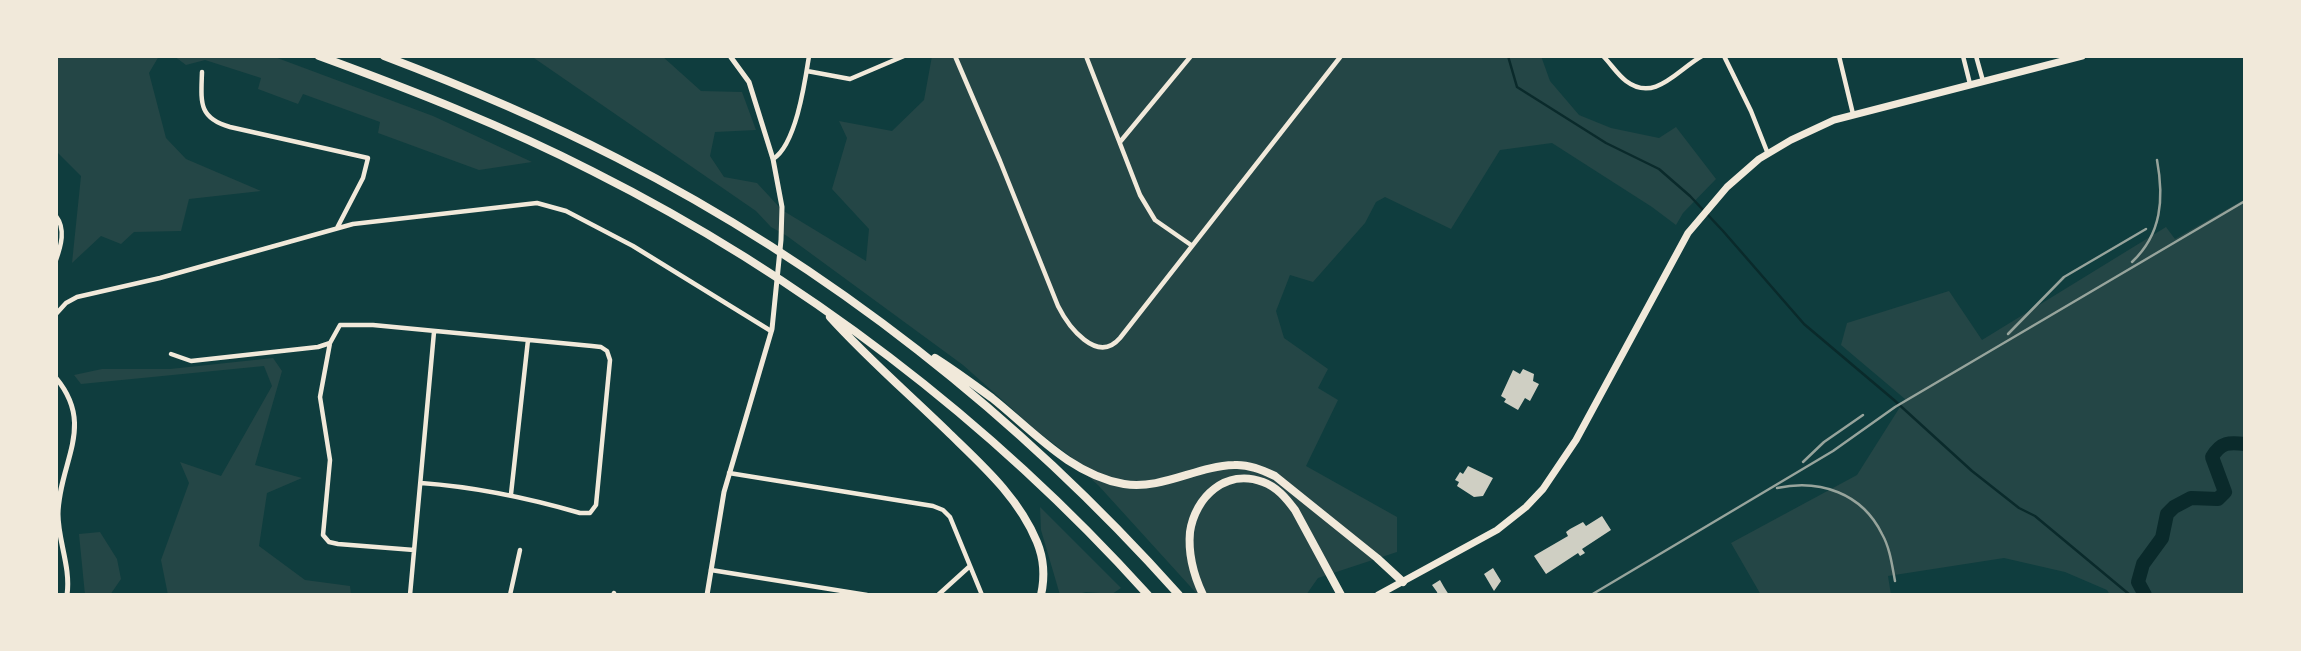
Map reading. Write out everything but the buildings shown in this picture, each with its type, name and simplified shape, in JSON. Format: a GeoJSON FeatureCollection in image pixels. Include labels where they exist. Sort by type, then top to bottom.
{"type":"FeatureCollection","features":[{"type":"Feature","properties":{"kind":"highway"},"geometry":{"type":"LineString","coordinates":[[319,56],[470,114],[569,159],[753,261],[816,302],[914,376],[996,445],[1059,503],[1148,595]]}},
{"type":"Feature","properties":{"kind":"highway"},"geometry":{"type":"LineString","coordinates":[[384,56],[470,89],[570,134],[666,184],[816,276],[907,342],[995,413],[1059,471],[1179,595]]}},
{"type":"Feature","properties":{"kind":"highway"},"geometry":{"type":"LineString","coordinates":[[816,302],[846,336],[989,472],[1016,504],[1041,555],[1041,595]]}},
{"type":"Feature","properties":{"kind":"highway"},"geometry":{"type":"LineString","coordinates":[[907,342],[950,367],[1064,457],[1114,481],[1127,484],[1151,483],[1234,464],[1275,476],[1403,582]]}},
{"type":"Feature","properties":{"kind":"highway"},"geometry":{"type":"LineString","coordinates":[[1203,595],[1192,563],[1192,522],[1204,497],[1217,485],[1242,479],[1262,481],[1279,491],[1295,510],[1341,595]]}},
{"type":"Feature","properties":{"kind":"highway"},"geometry":{"type":"LineString","coordinates":[[1329,574],[1335,595]]}},
{"type":"Feature","properties":{"kind":"main road"},"geometry":{"type":"LineString","coordinates":[[1378,595],[1497,530],[1526,507],[1542,489],[1576,440],[1675,256],[1699,219],[1740,175],[1768,154],[1815,128],[1853,114],[2082,56]]}},
{"type":"Feature","properties":{"kind":"street"},"geometry":{"type":"LineString","coordinates":[[707,595],[729,473],[771,331],[782,211],[773,159],[749,82],[730,56]]}},
{"type":"Feature","properties":{"kind":"street"},"geometry":{"type":"LineString","coordinates":[[773,159],[782,151],[795,123],[809,56]]}},
{"type":"Feature","properties":{"kind":"street"},"geometry":{"type":"LineString","coordinates":[[807,71],[850,79],[904,56]]}},
{"type":"Feature","properties":{"kind":"street"},"geometry":{"type":"LineString","coordinates":[[955,56],[1058,306],[1068,325],[1080,336],[1101,347],[1113,346],[1340,56]]}},
{"type":"Feature","properties":{"kind":"street"},"geometry":{"type":"LineString","coordinates":[[1086,56],[1140,195],[1155,220],[1191,245]]}},
{"type":"Feature","properties":{"kind":"street"},"geometry":{"type":"LineString","coordinates":[[1120,143],[1191,56]]}},
{"type":"Feature","properties":{"kind":"street"},"geometry":{"type":"LineString","coordinates":[[1603,56],[1623,79],[1639,89],[1651,89],[1702,56]]}},
{"type":"Feature","properties":{"kind":"street"},"geometry":{"type":"LineString","coordinates":[[1724,56],[1748,104],[1768,154]]}},
{"type":"Feature","properties":{"kind":"street"},"geometry":{"type":"LineString","coordinates":[[1839,56],[1853,114]]}},
{"type":"Feature","properties":{"kind":"street"},"geometry":{"type":"LineString","coordinates":[[1963,56],[1970,84]]}},
{"type":"Feature","properties":{"kind":"street"},"geometry":{"type":"LineString","coordinates":[[1976,56],[1983,80]]}},
{"type":"Feature","properties":{"kind":"street"},"geometry":{"type":"LineString","coordinates":[[202,72],[201,95],[212,121],[369,158],[363,178],[336,229]]}},
{"type":"Feature","properties":{"kind":"street"},"geometry":{"type":"LineString","coordinates":[[56,314],[66,303],[77,297],[160,278],[353,225],[537,203],[566,211],[659,261],[771,331]]}},
{"type":"Feature","properties":{"kind":"street"},"geometry":{"type":"LineString","coordinates":[[56,216],[59,218],[63,235],[56,260]]}},
{"type":"Feature","properties":{"kind":"street"},"geometry":{"type":"LineString","coordinates":[[414,550],[338,544],[329,542],[323,535],[330,460],[320,397],[330,343],[340,325],[344,323],[601,347],[607,351],[610,360],[596,505],[592,511],[587,514],[580,513],[511,494],[470,487],[421,483]]}},
{"type":"Feature","properties":{"kind":"street"},"geometry":{"type":"LineString","coordinates":[[410,595],[434,332]]}},
{"type":"Feature","properties":{"kind":"street"},"geometry":{"type":"LineString","coordinates":[[511,494],[528,340]]}},
{"type":"Feature","properties":{"kind":"street"},"geometry":{"type":"LineString","coordinates":[[171,354],[191,361],[318,347],[330,343]]}},
{"type":"Feature","properties":{"kind":"street"},"geometry":{"type":"LineString","coordinates":[[56,378],[70,398],[75,418],[58,510],[69,581],[67,595]]}},
{"type":"Feature","properties":{"kind":"street"},"geometry":{"type":"LineString","coordinates":[[729,473],[938,507],[950,517],[982,595]]}},
{"type":"Feature","properties":{"kind":"street"},"geometry":{"type":"LineString","coordinates":[[510,595],[520,550]]}},
{"type":"Feature","properties":{"kind":"street"},"geometry":{"type":"LineString","coordinates":[[938,595],[970,566]]}},
{"type":"Feature","properties":{"kind":"street"},"geometry":{"type":"LineString","coordinates":[[710,570],[867,595]]}},
{"type":"Feature","properties":{"kind":"shaded area"},"geometry":{"type":"Polygon","coordinates":[[[56,56],[159,56],[149,73],[166,138],[186,159],[261,191],[189,199],[181,231],[134,232],[121,244],[101,236],[72,263],[81,176],[56,151],[56,56]]]}},
{"type":"Feature","properties":{"kind":"shaded area"},"geometry":{"type":"Polygon","coordinates":[[[174,56],[272,56],[433,116],[532,162],[479,170],[378,133],[380,122],[303,94],[298,104],[258,89],[261,78],[205,60],[186,65],[174,56]]]}},
{"type":"Feature","properties":{"kind":"shaded area"},"geometry":{"type":"Polygon","coordinates":[[[531,56],[662,56],[701,91],[742,92],[756,130],[715,132],[710,156],[724,177],[757,183],[782,210],[866,261],[869,229],[832,189],[847,138],[839,121],[892,131],[924,100],[932,56],[1541,56],[1550,81],[1579,115],[1611,128],[1659,138],[1676,127],[1716,179],[1683,213],[1676,225],[1552,143],[1500,150],[1451,229],[1385,197],[1376,202],[1365,223],[1313,282],[1290,275],[1276,311],[1284,338],[1328,369],[1318,388],[1338,400],[1306,466],[1397,517],[1397,552],[1318,578],[1306,595],[1198,595],[1098,485],[1073,463],[1075,460],[1037,431],[963,365],[771,227],[756,211],[531,56]]]}},
{"type":"Feature","properties":{"kind":"shaded area"},"geometry":{"type":"Polygon","coordinates":[[[2245,199],[2245,595],[2110,595],[2107,590],[2065,572],[2004,558],[1888,576],[1891,595],[1761,595],[1731,543],[1857,475],[1905,399],[1841,345],[1847,323],[1949,291],[1982,340],[2166,227],[2175,239],[2245,199]]]}},
{"type":"Feature","properties":{"kind":"shaded area"},"geometry":{"type":"Polygon","coordinates":[[[273,358],[282,371],[255,465],[302,478],[267,493],[259,546],[305,580],[350,586],[351,595],[168,595],[161,560],[189,483],[180,462],[221,476],[272,386],[264,366],[81,384],[74,375],[102,369],[170,369],[273,358]]]}},
{"type":"Feature","properties":{"kind":"shaded area"},"geometry":{"type":"Polygon","coordinates":[[[1040,507],[1121,588],[1112,594],[1086,592],[1060,595],[1041,530],[1040,507]]]}},
{"type":"Feature","properties":{"kind":"shaded area"},"geometry":{"type":"Polygon","coordinates":[[[100,532],[117,559],[121,579],[110,595],[85,595],[79,534],[100,532]]]}},
{"type":"Feature","properties":{"kind":"waterway"},"geometry":{"type":"LineString","coordinates":[[1508,56],[1517,87],[1606,143],[1659,169],[1690,196],[1723,231],[1804,324],[1972,471],[2019,508],[2035,516],[2130,595]]}},
{"type":"Feature","properties":{"kind":"waterway"},"geometry":{"type":"LineString","coordinates":[[2145,595],[2138,582],[2143,564],[2162,538],[2167,514],[2191,498],[2218,499],[2225,492],[2212,457],[2226,444],[2245,444]]}},
{"type":"Feature","properties":{"kind":"railway"},"geometry":{"type":"LineString","coordinates":[[2132,262],[2150,240],[2158,215],[2160,188],[2157,160]]}},
{"type":"Feature","properties":{"kind":"railway"},"geometry":{"type":"LineString","coordinates":[[1591,595],[1833,451],[1895,407],[2245,201]]}},
{"type":"Feature","properties":{"kind":"railway"},"geometry":{"type":"LineString","coordinates":[[2008,334],[2064,277],[2146,229]]}},
{"type":"Feature","properties":{"kind":"railway"},"geometry":{"type":"LineString","coordinates":[[1803,462],[1824,442],[1863,415]]}},
{"type":"Feature","properties":{"kind":"railway"},"geometry":{"type":"LineString","coordinates":[[1777,488],[1824,488],[1838,492],[1863,508],[1885,539],[1895,581]]}}]}
